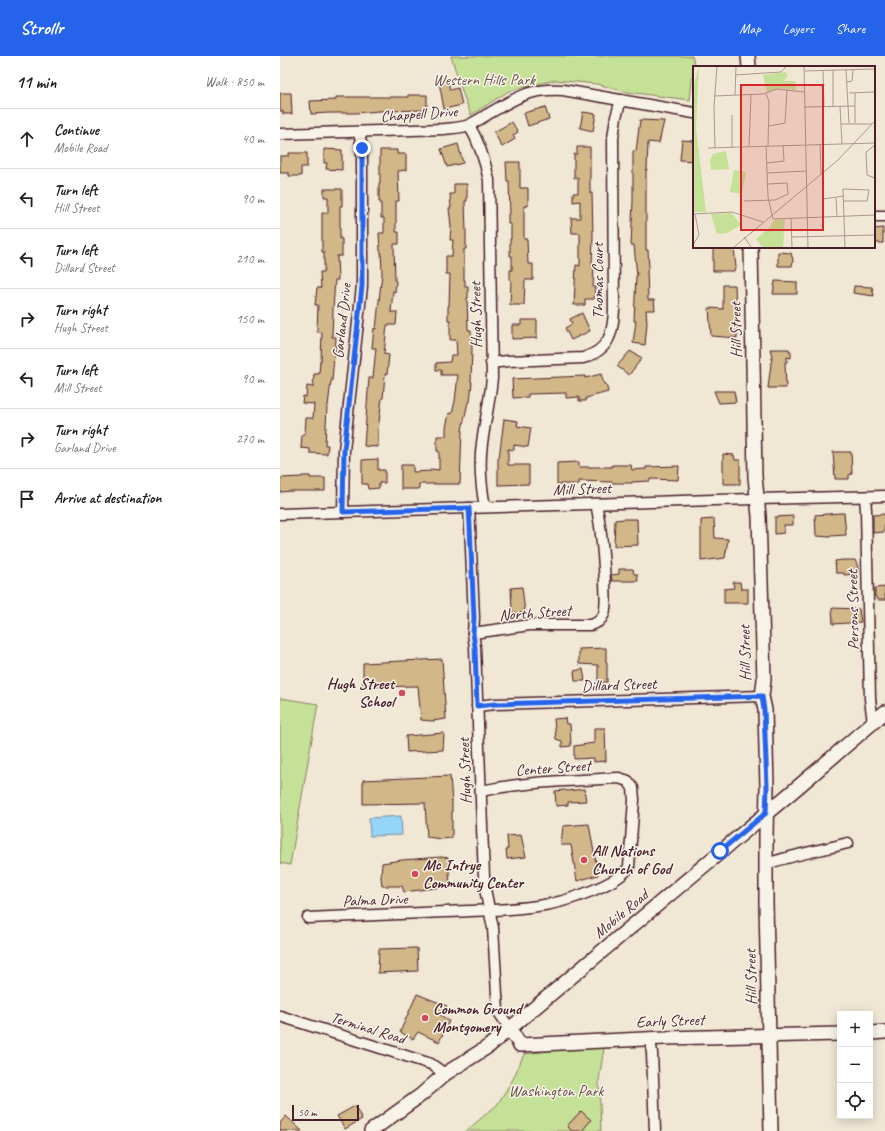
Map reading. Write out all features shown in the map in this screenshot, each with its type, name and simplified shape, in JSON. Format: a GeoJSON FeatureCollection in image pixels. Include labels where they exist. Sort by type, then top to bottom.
{"type":"FeatureCollection","features":[{"type":"Feature","properties":{"kind":"street","name":"Chappell Drive"},"geometry":{"type":"LineString","coordinates":[[280,134],[445,129],[469,125],[528,93],[550,89],[693,113]]}},
{"type":"Feature","properties":{"kind":"street","name":"Thomas Court"},"geometry":{"type":"LineString","coordinates":[[491,363],[583,358],[590,356],[599,350],[609,339],[613,325],[614,310],[613,138],[616,117],[621,100]]}},
{"type":"Feature","properties":{"kind":"street","name":"Hugh Street"},"geometry":{"type":"LineString","coordinates":[[469,125],[476,136],[486,164],[489,180],[490,396],[480,460],[481,489],[485,507]]}},
{"type":"Feature","properties":{"kind":"street","name":"Garland Drive"},"geometry":{"type":"LineString","coordinates":[[343,512],[344,450],[362,286],[362,148],[359,132]]}},
{"type":"Feature","properties":{"kind":"street","name":"Hill Street"},"geometry":{"type":"LineString","coordinates":[[751,248],[755,477],[759,516],[764,680],[762,696],[764,710],[767,787],[766,864],[772,1131]]}},
{"type":"Feature","properties":{"kind":"street","name":"Persons Street"},"geometry":{"type":"LineString","coordinates":[[865,496],[870,699],[873,723]]}},
{"type":"Feature","properties":{"kind":"street","name":"Mill Street"},"geometry":{"type":"LineString","coordinates":[[280,514],[885,496]]}},
{"type":"Feature","properties":{"kind":"street","name":"North Street"},"geometry":{"type":"LineString","coordinates":[[473,633],[525,626],[590,625],[598,622],[603,616],[605,608],[605,595],[600,521],[596,504]]}},
{"type":"Feature","properties":{"kind":"street","name":"Hugh Street"},"geometry":{"type":"LineString","coordinates":[[469,508],[474,618],[473,633],[475,647],[485,890],[493,928],[498,1011],[510,1029]]}},
{"type":"Feature","properties":{"kind":"street","name":"Dillard Street"},"geometry":{"type":"LineString","coordinates":[[477,706],[495,704],[762,696]]}},
{"type":"Feature","properties":{"kind":"street","name":"Mobile Road"},"geometry":{"type":"LineString","coordinates":[[371,1131],[421,1095],[445,1074],[489,1046],[510,1029],[885,712]]}},
{"type":"Feature","properties":{"kind":"street","name":"Center Street"},"geometry":{"type":"LineString","coordinates":[[481,791],[498,787],[619,778],[628,781],[633,788],[634,800],[630,864],[627,871]]}},
{"type":"Feature","properties":{"kind":"street"},"geometry":{"type":"LineString","coordinates":[[766,864],[788,857],[848,843]]}},
{"type":"Feature","properties":{"kind":"street","name":"Palma Drive"},"geometry":{"type":"LineString","coordinates":[[308,918],[489,911],[532,907],[552,904],[574,898],[606,884],[627,871]]}},
{"type":"Feature","properties":{"kind":"street","name":"Terminal Road"},"geometry":{"type":"LineString","coordinates":[[280,1016],[431,1064],[445,1074]]}},
{"type":"Feature","properties":{"kind":"street","name":"Early Street"},"geometry":{"type":"LineString","coordinates":[[510,1029],[520,1045],[650,1039],[837,1034]]}},
{"type":"Feature","properties":{"kind":"street"},"geometry":{"type":"LineString","coordinates":[[873,1033],[885,1032]]}},
{"type":"Feature","properties":{"kind":"street"},"geometry":{"type":"LineString","coordinates":[[650,1039],[652,1053],[655,1131]]}},
{"type":"Feature","properties":{"kind":"green space","name":"Western Hills Park"},"geometry":{"type":"Polygon","coordinates":[[[451,56],[692,56],[694,63],[690,100],[627,92],[597,84],[555,80],[509,91],[471,115],[451,56]]]}},
{"type":"Feature","properties":{"kind":"green space"},"geometry":{"type":"Polygon","coordinates":[[[280,698],[318,704],[290,865],[280,863],[280,698]]]}},
{"type":"Feature","properties":{"kind":"green space","name":"Washington Park"},"geometry":{"type":"Polygon","coordinates":[[[604,1048],[599,1080],[601,1131],[466,1131],[497,1105],[513,1079],[524,1054],[557,1050],[604,1048]]]}},
{"type":"Feature","properties":{"kind":"water"},"geometry":{"type":"Polygon","coordinates":[[[401,816],[402,835],[370,836],[369,818],[401,816]]]}},
{"type":"Feature","properties":{"kind":"building"},"geometry":{"type":"Polygon","coordinates":[[[448,80],[450,90],[458,88],[462,105],[444,109],[439,82],[448,80]]]}},
{"type":"Feature","properties":{"kind":"building"},"geometry":{"type":"Polygon","coordinates":[[[280,93],[291,93],[292,114],[283,114],[283,111],[280,111],[280,93]]]}},
{"type":"Feature","properties":{"kind":"building"},"geometry":{"type":"Polygon","coordinates":[[[408,95],[427,95],[427,110],[311,114],[310,101],[336,100],[336,97],[408,97],[408,95]]]}},
{"type":"Feature","properties":{"kind":"building"},"geometry":{"type":"Polygon","coordinates":[[[545,107],[549,119],[528,126],[524,113],[545,107]]]}},
{"type":"Feature","properties":{"kind":"building"},"geometry":{"type":"Polygon","coordinates":[[[583,112],[596,114],[593,131],[580,128],[583,112]]]}},
{"type":"Feature","properties":{"kind":"building"},"geometry":{"type":"Polygon","coordinates":[[[640,120],[664,121],[659,143],[648,142],[646,170],[646,250],[648,250],[649,268],[647,269],[648,300],[654,300],[655,310],[646,310],[647,323],[645,345],[633,343],[636,321],[634,321],[637,276],[634,245],[631,245],[633,151],[636,151],[640,120]]]}},
{"type":"Feature","properties":{"kind":"building"},"geometry":{"type":"Polygon","coordinates":[[[512,122],[518,132],[513,135],[515,139],[502,147],[494,132],[512,122]]]}},
{"type":"Feature","properties":{"kind":"building"},"geometry":{"type":"Polygon","coordinates":[[[682,140],[693,141],[693,161],[680,160],[682,140]]]}},
{"type":"Feature","properties":{"kind":"building"},"geometry":{"type":"Polygon","coordinates":[[[458,144],[463,163],[447,167],[441,149],[458,144]]]}},
{"type":"Feature","properties":{"kind":"building"},"geometry":{"type":"Polygon","coordinates":[[[577,147],[590,147],[590,193],[592,193],[593,236],[592,266],[594,266],[593,287],[595,287],[594,299],[585,299],[585,305],[574,305],[576,265],[580,266],[580,233],[572,233],[571,218],[580,218],[580,201],[573,202],[573,193],[578,193],[578,178],[574,178],[574,154],[577,154],[577,147]]]}},
{"type":"Feature","properties":{"kind":"building"},"geometry":{"type":"Polygon","coordinates":[[[324,149],[342,150],[342,170],[326,169],[327,163],[324,163],[324,149]]]}},
{"type":"Feature","properties":{"kind":"building"},"geometry":{"type":"Polygon","coordinates":[[[380,150],[397,150],[397,154],[406,154],[406,170],[398,171],[399,201],[396,201],[396,232],[399,232],[399,244],[394,244],[396,281],[395,292],[393,291],[391,312],[397,312],[396,325],[387,325],[384,354],[389,355],[387,374],[385,374],[378,430],[378,447],[364,446],[369,378],[373,378],[376,348],[372,348],[374,328],[376,329],[382,273],[379,233],[384,233],[384,218],[381,218],[381,202],[379,202],[380,150]]]}},
{"type":"Feature","properties":{"kind":"building"},"geometry":{"type":"Polygon","coordinates":[[[289,153],[307,153],[307,167],[301,167],[301,176],[289,176],[289,173],[280,173],[280,156],[289,156],[289,153]]]}},
{"type":"Feature","properties":{"kind":"building"},"geometry":{"type":"Polygon","coordinates":[[[506,162],[520,162],[520,188],[528,188],[528,206],[524,206],[524,239],[527,239],[528,264],[533,264],[533,280],[525,280],[524,305],[510,305],[510,270],[512,270],[512,256],[510,256],[511,224],[508,224],[508,214],[510,214],[509,181],[507,181],[506,162]]]}},
{"type":"Feature","properties":{"kind":"building"},"geometry":{"type":"Polygon","coordinates":[[[454,184],[467,184],[467,201],[465,201],[466,249],[464,249],[464,280],[465,286],[468,286],[468,330],[471,330],[472,348],[472,382],[470,402],[468,402],[462,430],[460,484],[419,484],[419,489],[401,489],[401,465],[413,465],[413,472],[431,471],[431,469],[439,470],[437,436],[446,436],[449,413],[452,414],[455,401],[458,375],[441,375],[441,370],[436,370],[436,363],[450,362],[451,355],[457,355],[456,340],[450,340],[448,306],[450,274],[446,274],[446,256],[452,256],[453,240],[450,240],[451,226],[449,208],[451,208],[450,194],[454,194],[454,184]]]}},
{"type":"Feature","properties":{"kind":"building"},"geometry":{"type":"Polygon","coordinates":[[[324,189],[342,189],[342,206],[340,206],[340,239],[342,239],[342,256],[337,256],[338,280],[335,280],[332,337],[336,337],[332,381],[327,406],[325,445],[328,445],[327,454],[310,453],[310,449],[301,448],[302,434],[305,434],[306,418],[313,418],[314,404],[302,403],[303,396],[306,397],[307,386],[313,387],[314,374],[319,374],[321,361],[322,332],[317,332],[318,305],[315,305],[317,288],[321,288],[320,272],[324,272],[324,252],[322,252],[322,213],[328,213],[328,197],[324,197],[324,189]]]}},
{"type":"Feature","properties":{"kind":"building"},"geometry":{"type":"Polygon","coordinates":[[[883,228],[883,243],[875,243],[875,229],[883,228]]]}},
{"type":"Feature","properties":{"kind":"building"},"geometry":{"type":"Polygon","coordinates":[[[713,248],[734,248],[736,268],[734,271],[713,271],[713,248]]]}},
{"type":"Feature","properties":{"kind":"building"},"geometry":{"type":"Polygon","coordinates":[[[778,252],[791,253],[793,260],[792,266],[778,266],[778,252]]]}},
{"type":"Feature","properties":{"kind":"building"},"geometry":{"type":"Polygon","coordinates":[[[775,281],[797,282],[797,294],[773,294],[775,281]]]}},
{"type":"Feature","properties":{"kind":"building"},"geometry":{"type":"Polygon","coordinates":[[[723,285],[735,285],[737,338],[711,336],[709,308],[723,309],[723,285]]]}},
{"type":"Feature","properties":{"kind":"building"},"geometry":{"type":"Polygon","coordinates":[[[854,286],[872,287],[874,296],[853,293],[854,286]]]}},
{"type":"Feature","properties":{"kind":"building"},"geometry":{"type":"Polygon","coordinates":[[[582,313],[590,331],[571,340],[565,328],[572,324],[570,319],[582,313]]]}},
{"type":"Feature","properties":{"kind":"building"},"geometry":{"type":"Polygon","coordinates":[[[521,320],[537,320],[537,338],[512,339],[512,325],[521,325],[521,320]]]}},
{"type":"Feature","properties":{"kind":"building"},"geometry":{"type":"Polygon","coordinates":[[[770,349],[789,349],[789,351],[791,351],[791,358],[787,357],[787,362],[785,362],[786,388],[768,388],[772,356],[770,349]]]}},
{"type":"Feature","properties":{"kind":"building"},"geometry":{"type":"Polygon","coordinates":[[[630,351],[642,358],[629,375],[617,366],[630,351]]]}},
{"type":"Feature","properties":{"kind":"building"},"geometry":{"type":"Polygon","coordinates":[[[601,374],[608,392],[586,398],[586,401],[579,401],[579,397],[566,398],[566,393],[528,394],[528,397],[513,398],[512,379],[585,376],[585,378],[601,374]]]}},
{"type":"Feature","properties":{"kind":"building"},"geometry":{"type":"Polygon","coordinates":[[[714,391],[734,391],[736,402],[719,403],[714,391]]]}},
{"type":"Feature","properties":{"kind":"building"},"geometry":{"type":"Polygon","coordinates":[[[504,419],[518,421],[517,426],[531,428],[528,447],[514,445],[514,450],[508,449],[508,465],[529,465],[529,484],[498,485],[498,458],[504,419]]]}},
{"type":"Feature","properties":{"kind":"building"},"geometry":{"type":"Polygon","coordinates":[[[833,452],[851,452],[852,474],[849,475],[849,479],[835,479],[833,452]]]}},
{"type":"Feature","properties":{"kind":"building"},"geometry":{"type":"Polygon","coordinates":[[[723,454],[734,455],[735,460],[740,460],[740,484],[723,484],[723,454]]]}},
{"type":"Feature","properties":{"kind":"building"},"geometry":{"type":"Polygon","coordinates":[[[378,459],[378,470],[385,470],[385,483],[379,483],[379,488],[368,489],[367,484],[362,484],[362,460],[378,459]]]}},
{"type":"Feature","properties":{"kind":"building"},"geometry":{"type":"Polygon","coordinates":[[[579,462],[579,467],[612,467],[612,465],[631,465],[632,470],[646,469],[646,467],[679,466],[678,480],[650,479],[650,481],[632,483],[579,481],[579,484],[557,484],[557,463],[579,462]]]}},
{"type":"Feature","properties":{"kind":"building"},"geometry":{"type":"Polygon","coordinates":[[[310,476],[310,478],[325,478],[325,491],[280,492],[280,478],[310,476]]]}},
{"type":"Feature","properties":{"kind":"building"},"geometry":{"type":"Polygon","coordinates":[[[844,513],[846,535],[830,537],[816,536],[815,515],[844,513]]]}},
{"type":"Feature","properties":{"kind":"building"},"geometry":{"type":"Polygon","coordinates":[[[885,514],[884,532],[873,533],[873,515],[885,514]]]}},
{"type":"Feature","properties":{"kind":"building"},"geometry":{"type":"Polygon","coordinates":[[[793,516],[793,525],[784,525],[784,533],[775,534],[775,517],[793,516]]]}},
{"type":"Feature","properties":{"kind":"building"},"geometry":{"type":"Polygon","coordinates":[[[637,519],[638,545],[614,546],[615,520],[637,519]]]}},
{"type":"Feature","properties":{"kind":"building"},"geometry":{"type":"Polygon","coordinates":[[[714,519],[715,538],[728,539],[725,558],[701,561],[701,520],[714,519]]]}},
{"type":"Feature","properties":{"kind":"building"},"geometry":{"type":"Polygon","coordinates":[[[855,560],[858,567],[858,572],[855,573],[856,574],[844,575],[844,573],[836,573],[835,561],[855,560]]]}},
{"type":"Feature","properties":{"kind":"building"},"geometry":{"type":"Polygon","coordinates":[[[619,569],[633,569],[634,574],[637,574],[638,581],[612,581],[611,575],[619,574],[619,569]]]}},
{"type":"Feature","properties":{"kind":"building"},"geometry":{"type":"Polygon","coordinates":[[[733,582],[740,582],[741,589],[748,589],[748,603],[724,603],[724,589],[734,588],[733,582]]]}},
{"type":"Feature","properties":{"kind":"building"},"geometry":{"type":"Polygon","coordinates":[[[522,587],[525,613],[512,613],[511,588],[522,587]]]}},
{"type":"Feature","properties":{"kind":"building"},"geometry":{"type":"Polygon","coordinates":[[[885,587],[885,600],[878,600],[875,597],[875,588],[885,587]]]}},
{"type":"Feature","properties":{"kind":"building"},"geometry":{"type":"Polygon","coordinates":[[[832,608],[859,609],[861,622],[833,624],[832,608]]]}},
{"type":"Feature","properties":{"kind":"building"},"geometry":{"type":"Polygon","coordinates":[[[606,648],[607,682],[598,682],[598,665],[579,664],[579,649],[606,648]]]}},
{"type":"Feature","properties":{"kind":"building"},"geometry":{"type":"Polygon","coordinates":[[[442,659],[446,719],[432,721],[421,720],[418,686],[363,687],[363,663],[442,659]]]}},
{"type":"Feature","properties":{"kind":"building"},"geometry":{"type":"Polygon","coordinates":[[[583,669],[585,681],[575,681],[574,671],[583,669]]]}},
{"type":"Feature","properties":{"kind":"building"},"geometry":{"type":"Polygon","coordinates":[[[565,718],[566,724],[570,724],[571,746],[562,747],[562,741],[556,739],[554,719],[565,718]]]}},
{"type":"Feature","properties":{"kind":"building"},"geometry":{"type":"Polygon","coordinates":[[[594,728],[605,728],[606,761],[594,762],[594,758],[574,759],[574,746],[594,743],[594,728]]]}},
{"type":"Feature","properties":{"kind":"building"},"geometry":{"type":"Polygon","coordinates":[[[444,733],[443,750],[407,752],[406,736],[444,733]]]}},
{"type":"Feature","properties":{"kind":"building"},"geometry":{"type":"Polygon","coordinates":[[[450,776],[452,838],[441,839],[427,837],[425,803],[363,804],[363,780],[450,776]]]}},
{"type":"Feature","properties":{"kind":"building"},"geometry":{"type":"Polygon","coordinates":[[[584,789],[586,801],[568,802],[568,805],[556,806],[555,791],[584,789]]]}},
{"type":"Feature","properties":{"kind":"building","name":"All Nations Church of God"},"geometry":{"type":"Polygon","coordinates":[[[589,824],[598,875],[577,881],[571,845],[561,845],[563,826],[589,824]]]}},
{"type":"Feature","properties":{"kind":"building"},"geometry":{"type":"Polygon","coordinates":[[[521,835],[526,857],[507,859],[507,836],[521,835]]]}},
{"type":"Feature","properties":{"kind":"building","name":"Mc Intrye Community Center"},"geometry":{"type":"Polygon","coordinates":[[[441,857],[448,858],[450,886],[404,892],[402,886],[382,886],[382,863],[441,857]]]}},
{"type":"Feature","properties":{"kind":"building"},"geometry":{"type":"Polygon","coordinates":[[[417,948],[418,971],[378,973],[379,949],[417,948]]]}},
{"type":"Feature","properties":{"kind":"building","name":"Common Ground Montgomery"},"geometry":{"type":"Polygon","coordinates":[[[417,994],[447,1006],[439,1014],[449,1021],[439,1042],[418,1032],[413,1039],[400,1032],[417,994]]]}},
{"type":"Feature","properties":{"kind":"building"},"geometry":{"type":"Polygon","coordinates":[[[355,1106],[362,1119],[345,1129],[337,1116],[355,1106]]]}},
{"type":"Feature","properties":{"kind":"building"},"geometry":{"type":"Polygon","coordinates":[[[581,1111],[591,1120],[582,1131],[572,1131],[567,1126],[581,1111]]]}},
{"type":"Feature","properties":{"kind":"building"},"geometry":{"type":"Polygon","coordinates":[[[286,1116],[302,1131],[280,1131],[280,1123],[286,1116]]]}},
{"type":"Feature","properties":{"kind":"place","name":"Hugh Street School"},"geometry":{"type":"Point","coordinates":[402,693]}},
{"type":"Feature","properties":{"kind":"place","name":"All Nations Church of God"},"geometry":{"type":"Point","coordinates":[584,860]}},
{"type":"Feature","properties":{"kind":"place","name":"Mc Intrye Community Center"},"geometry":{"type":"Point","coordinates":[415,874]}},
{"type":"Feature","properties":{"kind":"place","name":"Common Ground Montgomery"},"geometry":{"type":"Point","coordinates":[425,1018]}},
{"type":"Feature","properties":{"kind":"route"},"geometry":{"type":"LineString","coordinates":[[362,148],[362,286],[344,450],[343,512],[469,508],[477,706],[495,704],[762,696],[764,710],[767,787],[766,813],[720,851]]}}]}
